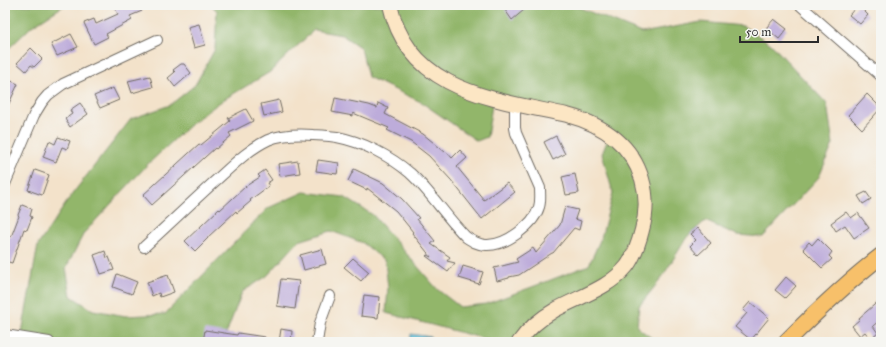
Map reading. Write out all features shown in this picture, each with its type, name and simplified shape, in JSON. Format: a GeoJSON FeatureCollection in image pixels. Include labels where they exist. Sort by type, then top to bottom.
{"type":"FeatureCollection","features":[{"type":"Feature","properties":{"kind":"main road"},"geometry":{"type":"LineString","coordinates":[[786,342],[828,300],[849,281],[881,256]]}},
{"type":"Feature","properties":{"kind":"street"},"geometry":{"type":"LineString","coordinates":[[390,5],[393,19],[404,42],[417,58],[432,72],[467,90],[493,98],[577,118],[595,125],[610,134],[622,144],[633,158],[644,184],[646,202],[644,223],[633,256],[621,272],[604,286],[546,315],[530,329],[519,342]]}},
{"type":"Feature","properties":{"kind":"street"},"geometry":{"type":"LineString","coordinates":[[800,5],[881,76]]}},
{"type":"Feature","properties":{"kind":"street"},"geometry":{"type":"LineString","coordinates":[[5,184],[34,115],[48,95],[64,84],[158,40]]}},
{"type":"Feature","properties":{"kind":"street"},"geometry":{"type":"LineString","coordinates":[[144,247],[247,153],[276,137],[296,135],[322,136],[348,140],[359,143],[380,153],[400,165],[419,182],[466,237],[479,244],[486,245],[494,245],[503,242],[512,237],[528,224],[539,208],[541,198],[540,188],[516,133],[515,103]]}},
{"type":"Feature","properties":{"kind":"street"},"geometry":{"type":"LineString","coordinates":[[317,342],[320,323],[330,296]]}},
{"type":"Feature","properties":{"kind":"street"},"geometry":{"type":"LineString","coordinates":[[5,335],[49,342]]}},
{"type":"Feature","properties":{"kind":"green space"},"geometry":{"type":"Polygon","coordinates":[[[5,5],[65,5],[32,26],[5,52],[5,5]]]}},
{"type":"Feature","properties":{"kind":"green space"},"geometry":{"type":"Polygon","coordinates":[[[211,5],[573,5],[642,33],[701,22],[743,26],[771,44],[827,104],[833,144],[819,177],[763,237],[737,235],[705,221],[687,237],[661,279],[639,306],[637,327],[653,339],[669,340],[673,342],[497,342],[386,313],[388,288],[385,261],[363,243],[331,231],[299,241],[267,276],[242,292],[223,342],[49,342],[21,338],[38,245],[73,193],[131,119],[170,105],[195,85],[215,49],[217,11],[211,5]],[[314,30],[270,72],[223,100],[193,122],[147,165],[84,233],[66,268],[71,296],[93,310],[126,316],[165,314],[268,208],[304,192],[344,197],[373,215],[438,290],[460,307],[486,304],[589,265],[601,238],[613,193],[602,154],[610,134],[493,99],[487,137],[477,141],[421,102],[368,77],[361,48],[342,35],[314,30]]]}},
{"type":"Feature","properties":{"kind":"water"},"geometry":{"type":"Polygon","coordinates":[[[411,334],[431,337],[430,342],[410,342],[411,334]]]}},
{"type":"Feature","properties":{"kind":"building"},"geometry":{"type":"Polygon","coordinates":[[[113,5],[139,5],[142,11],[130,16],[132,20],[106,34],[108,37],[94,44],[84,23],[94,19],[96,24],[118,14],[113,5]]]}},
{"type":"Feature","properties":{"kind":"building"},"geometry":{"type":"Polygon","coordinates":[[[511,5],[530,5],[512,20],[505,10],[511,5]]]}},
{"type":"Feature","properties":{"kind":"building"},"geometry":{"type":"Polygon","coordinates":[[[858,5],[868,15],[860,24],[849,15],[858,5]]]}},
{"type":"Feature","properties":{"kind":"building"},"geometry":{"type":"Polygon","coordinates":[[[774,19],[787,29],[779,39],[766,28],[774,19]]]}},
{"type":"Feature","properties":{"kind":"building"},"geometry":{"type":"Polygon","coordinates":[[[199,24],[205,45],[194,48],[188,27],[199,24]]]}},
{"type":"Feature","properties":{"kind":"building"},"geometry":{"type":"Polygon","coordinates":[[[71,34],[78,47],[57,56],[51,44],[71,34]]]}},
{"type":"Feature","properties":{"kind":"building"},"geometry":{"type":"Polygon","coordinates":[[[31,48],[42,59],[34,67],[31,65],[26,71],[17,63],[31,48]]]}},
{"type":"Feature","properties":{"kind":"building"},"geometry":{"type":"Polygon","coordinates":[[[181,64],[184,64],[191,73],[175,87],[168,78],[175,72],[173,70],[181,64]]]}},
{"type":"Feature","properties":{"kind":"building"},"geometry":{"type":"Polygon","coordinates":[[[150,76],[153,87],[132,93],[128,81],[150,76]]]}},
{"type":"Feature","properties":{"kind":"building"},"geometry":{"type":"Polygon","coordinates":[[[5,78],[18,84],[5,112],[5,78]]]}},
{"type":"Feature","properties":{"kind":"building"},"geometry":{"type":"Polygon","coordinates":[[[113,88],[119,100],[100,108],[94,96],[113,88]]]}},
{"type":"Feature","properties":{"kind":"building"},"geometry":{"type":"Polygon","coordinates":[[[867,94],[881,108],[862,129],[848,115],[867,94]]]}},
{"type":"Feature","properties":{"kind":"building"},"geometry":{"type":"Polygon","coordinates":[[[335,98],[377,108],[378,103],[388,108],[385,114],[423,134],[445,152],[446,151],[452,158],[460,150],[467,158],[457,167],[484,200],[507,183],[515,192],[482,219],[451,180],[429,156],[411,142],[387,130],[389,128],[353,113],[353,116],[332,112],[335,98]]]}},
{"type":"Feature","properties":{"kind":"building"},"geometry":{"type":"Polygon","coordinates":[[[279,100],[282,112],[264,116],[261,104],[279,100]]]}},
{"type":"Feature","properties":{"kind":"building"},"geometry":{"type":"Polygon","coordinates":[[[80,103],[88,114],[70,127],[65,119],[72,114],[70,110],[80,103]]]}},
{"type":"Feature","properties":{"kind":"building"},"geometry":{"type":"Polygon","coordinates":[[[246,109],[253,121],[229,133],[231,136],[216,149],[215,148],[152,205],[143,195],[199,144],[201,145],[230,121],[228,118],[246,109]]]}},
{"type":"Feature","properties":{"kind":"building"},"geometry":{"type":"Polygon","coordinates":[[[556,136],[565,154],[553,160],[544,142],[556,136]]]}},
{"type":"Feature","properties":{"kind":"building"},"geometry":{"type":"Polygon","coordinates":[[[58,137],[70,141],[67,149],[62,147],[56,162],[43,157],[49,141],[55,144],[58,137]]]}},
{"type":"Feature","properties":{"kind":"building"},"geometry":{"type":"Polygon","coordinates":[[[318,160],[339,163],[337,174],[316,171],[318,160]]]}},
{"type":"Feature","properties":{"kind":"building"},"geometry":{"type":"Polygon","coordinates":[[[298,161],[300,173],[280,176],[278,164],[298,161]]]}},
{"type":"Feature","properties":{"kind":"building"},"geometry":{"type":"Polygon","coordinates":[[[354,169],[383,183],[402,199],[419,218],[417,219],[435,241],[431,244],[450,257],[447,261],[455,263],[448,272],[426,256],[431,257],[396,211],[367,188],[367,190],[348,181],[354,169]]]}},
{"type":"Feature","properties":{"kind":"building"},"geometry":{"type":"Polygon","coordinates":[[[35,170],[49,175],[42,195],[28,190],[35,170]]]}},
{"type":"Feature","properties":{"kind":"building"},"geometry":{"type":"Polygon","coordinates":[[[265,170],[272,180],[267,183],[269,186],[250,200],[251,201],[237,213],[236,211],[195,251],[185,241],[219,209],[220,210],[246,186],[260,177],[258,175],[265,170]]]}},
{"type":"Feature","properties":{"kind":"building"},"geometry":{"type":"Polygon","coordinates":[[[575,174],[579,193],[566,195],[562,177],[575,174]]]}},
{"type":"Feature","properties":{"kind":"building"},"geometry":{"type":"Polygon","coordinates":[[[866,192],[871,199],[863,204],[858,196],[866,192]]]}},
{"type":"Feature","properties":{"kind":"building"},"geometry":{"type":"Polygon","coordinates":[[[22,205],[32,209],[30,216],[32,217],[27,230],[24,229],[12,263],[5,261],[5,248],[9,236],[11,237],[22,205]]]}},
{"type":"Feature","properties":{"kind":"building"},"geometry":{"type":"Polygon","coordinates":[[[565,207],[578,210],[575,219],[581,221],[579,230],[574,228],[553,253],[519,275],[497,281],[494,268],[518,262],[516,259],[533,248],[536,253],[560,225],[565,207]]]}},
{"type":"Feature","properties":{"kind":"building"},"geometry":{"type":"Polygon","coordinates":[[[846,212],[851,218],[858,213],[869,228],[854,238],[845,225],[836,231],[831,223],[846,212]]]}},
{"type":"Feature","properties":{"kind":"building"},"geometry":{"type":"Polygon","coordinates":[[[698,228],[711,243],[698,255],[690,246],[696,240],[690,234],[698,228]]]}},
{"type":"Feature","properties":{"kind":"building"},"geometry":{"type":"Polygon","coordinates":[[[818,238],[832,252],[829,256],[832,259],[822,268],[803,249],[809,242],[812,245],[818,238]]]}},
{"type":"Feature","properties":{"kind":"building"},"geometry":{"type":"Polygon","coordinates":[[[322,249],[326,264],[304,270],[300,255],[322,249]]]}},
{"type":"Feature","properties":{"kind":"building"},"geometry":{"type":"Polygon","coordinates":[[[105,251],[114,270],[101,274],[94,255],[105,251]]]}},
{"type":"Feature","properties":{"kind":"building"},"geometry":{"type":"Polygon","coordinates":[[[353,258],[369,272],[361,281],[344,267],[353,258]]]}},
{"type":"Feature","properties":{"kind":"building"},"geometry":{"type":"Polygon","coordinates":[[[463,266],[483,272],[479,284],[459,278],[463,266]]]}},
{"type":"Feature","properties":{"kind":"building"},"geometry":{"type":"Polygon","coordinates":[[[117,274],[137,282],[132,294],[113,287],[117,274]]]}},
{"type":"Feature","properties":{"kind":"building"},"geometry":{"type":"Polygon","coordinates":[[[168,275],[174,292],[160,297],[159,293],[152,296],[147,282],[168,275]]]}},
{"type":"Feature","properties":{"kind":"building"},"geometry":{"type":"Polygon","coordinates":[[[786,277],[796,286],[785,298],[775,290],[786,277]]]}},
{"type":"Feature","properties":{"kind":"building"},"geometry":{"type":"Polygon","coordinates":[[[281,279],[299,281],[295,309],[277,306],[281,279]]]}},
{"type":"Feature","properties":{"kind":"building"},"geometry":{"type":"Polygon","coordinates":[[[364,295],[380,297],[378,318],[361,316],[364,295]]]}},
{"type":"Feature","properties":{"kind":"building"},"geometry":{"type":"Polygon","coordinates":[[[881,299],[881,319],[873,326],[878,333],[871,339],[865,332],[860,336],[852,326],[881,299]]]}},
{"type":"Feature","properties":{"kind":"building"},"geometry":{"type":"Polygon","coordinates":[[[750,302],[769,318],[751,340],[735,327],[747,313],[743,310],[750,302]]]}},
{"type":"Feature","properties":{"kind":"building"},"geometry":{"type":"Polygon","coordinates":[[[281,329],[292,331],[291,342],[279,342],[281,329]]]}},
{"type":"Feature","properties":{"kind":"building"},"geometry":{"type":"Polygon","coordinates":[[[205,330],[237,335],[238,333],[265,337],[265,342],[229,342],[218,340],[218,342],[203,342],[205,330]]]}}]}
